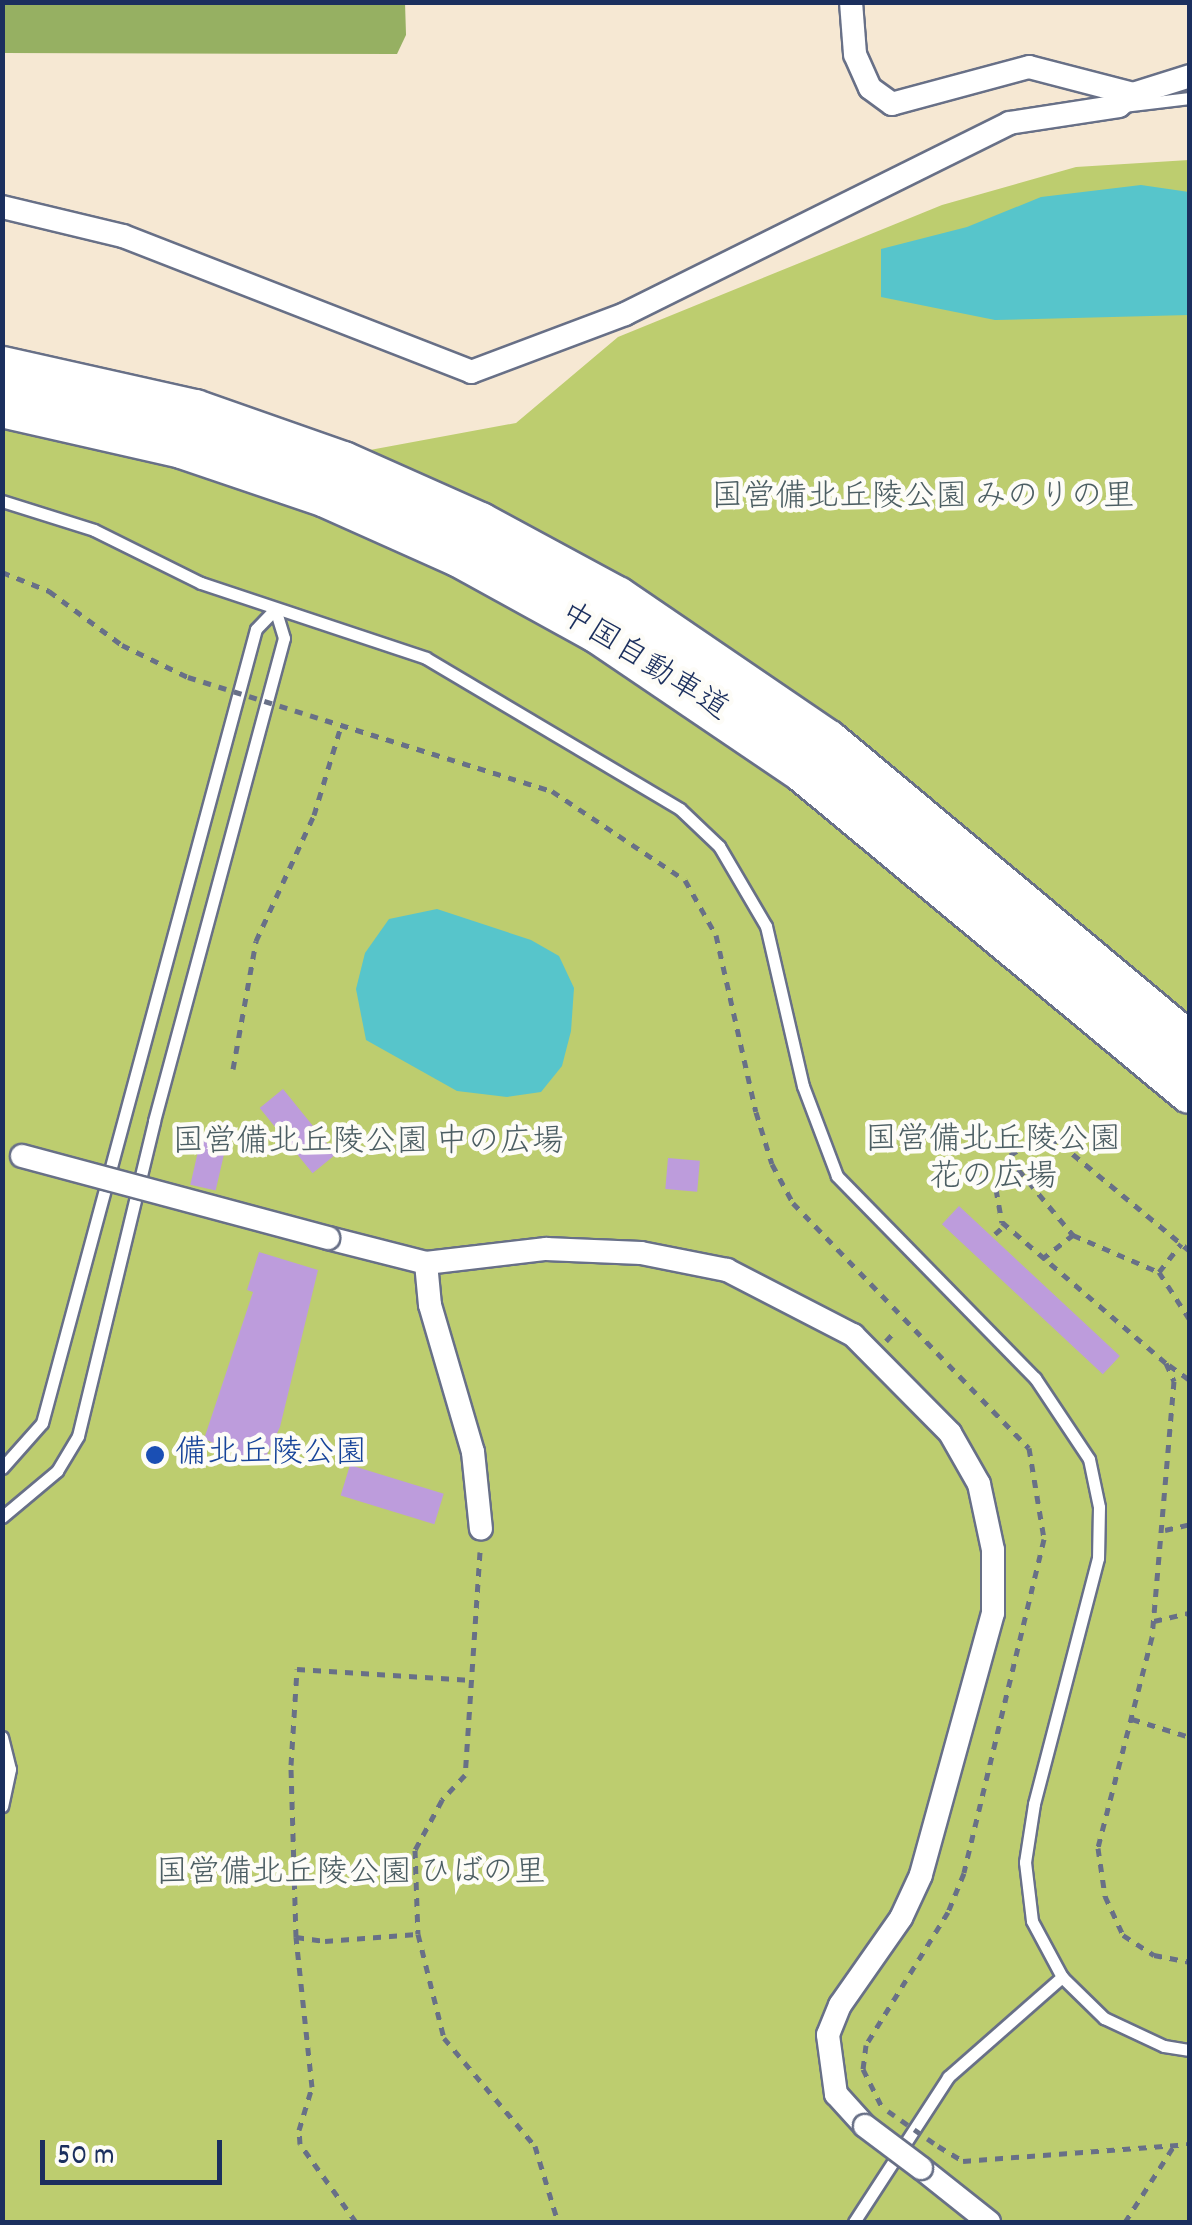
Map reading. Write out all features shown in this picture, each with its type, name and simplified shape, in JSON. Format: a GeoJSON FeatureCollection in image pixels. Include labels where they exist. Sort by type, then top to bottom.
{"type":"FeatureCollection","features":[{"type":"Feature","properties":{"kind":"highway","name":"中国自動車道"},"geometry":{"type":"LineString","coordinates":[[2,368],[196,411],[343,463],[480,524],[616,598],[827,741],[1190,1045]]}},
{"type":"Feature","properties":{"kind":"highway","name":"中国自動車道"},"geometry":{"type":"LineString","coordinates":[[2,406],[182,447],[326,496],[460,556],[598,632],[802,770],[1190,1092]]}},
{"type":"Feature","properties":{"kind":"street"},"geometry":{"type":"LineString","coordinates":[[851,2],[856,54],[870,88],[892,104],[1028,68],[1126,100]]}},
{"type":"Feature","properties":{"kind":"street"},"geometry":{"type":"LineString","coordinates":[[2,207],[123,236],[471,372],[625,314],[1009,123],[1126,100],[1190,76]]}},
{"type":"Feature","properties":{"kind":"street"},"geometry":{"type":"LineString","coordinates":[[12,1153],[426,1264],[546,1249],[641,1253],[727,1270],[853,1335],[950,1433],[979,1484],[993,1550],[992,1613],[921,1874],[900,1918],[840,2005],[828,2036],[836,2094],[865,2126],[989,2222]]}},
{"type":"Feature","properties":{"kind":"street"},"geometry":{"type":"LineString","coordinates":[[426,1264],[430,1305],[473,1452],[481,1529]]}},
{"type":"Feature","properties":{"kind":"lane"},"geometry":{"type":"LineString","coordinates":[[1126,100],[1190,98]]}},
{"type":"Feature","properties":{"kind":"lane"},"geometry":{"type":"LineString","coordinates":[[2,501],[94,530],[201,583],[426,658],[680,809],[719,846],[766,926],[803,1086],[837,1176],[1036,1378],[1068,1420],[1088,1458],[1100,1507],[1098,1558],[1034,1804],[1025,1862],[1032,1921],[1062,1977],[1104,2018],[1164,2046],[1190,2050]]}},
{"type":"Feature","properties":{"kind":"lane"},"geometry":{"type":"LineString","coordinates":[[2,1468],[42,1423],[256,630],[276,609]]}},
{"type":"Feature","properties":{"kind":"lane"},"geometry":{"type":"LineString","coordinates":[[2,1517],[57,1471],[78,1436],[154,1122],[284,638],[276,609]]}},
{"type":"Feature","properties":{"kind":"lane"},"geometry":{"type":"LineString","coordinates":[[2,1736],[10,1769],[2,1806]]}},
{"type":"Feature","properties":{"kind":"lane"},"geometry":{"type":"LineString","coordinates":[[854,2222],[948,2077],[1062,1977]]}},
{"type":"Feature","properties":{"kind":"path"},"geometry":{"type":"LineString","coordinates":[[2,572],[48,592],[122,645],[188,677],[325,720]]}},
{"type":"Feature","properties":{"kind":"path"},"geometry":{"type":"LineString","coordinates":[[232,1069],[256,941],[314,815],[341,726]]}},
{"type":"Feature","properties":{"kind":"path"},"geometry":{"type":"LineString","coordinates":[[1190,1251],[1057,1142],[1030,1142],[1008,1158],[996,1189],[1005,1225],[1190,1380]]}},
{"type":"Feature","properties":{"kind":"path"},"geometry":{"type":"LineString","coordinates":[[1008,1158],[1073,1235],[1159,1272],[1190,1320]]}},
{"type":"Feature","properties":{"kind":"path"},"geometry":{"type":"LineString","coordinates":[[995,1234],[1005,1225]]}},
{"type":"Feature","properties":{"kind":"path"},"geometry":{"type":"LineString","coordinates":[[1042,1258],[1073,1235]]}},
{"type":"Feature","properties":{"kind":"path"},"geometry":{"type":"LineString","coordinates":[[1159,1272],[1181,1244]]}},
{"type":"Feature","properties":{"kind":"path"},"geometry":{"type":"LineString","coordinates":[[1166,1363],[1177,1398],[1154,1620],[1132,1719],[1100,1823],[1104,1896],[1134,1944],[1190,1962]]}},
{"type":"Feature","properties":{"kind":"path"},"geometry":{"type":"LineString","coordinates":[[1165,1530],[1190,1524]]}},
{"type":"Feature","properties":{"kind":"path"},"geometry":{"type":"LineString","coordinates":[[481,1529],[464,1775],[442,1800],[415,1850],[418,1934],[444,2038],[535,2146],[558,2222]]}},
{"type":"Feature","properties":{"kind":"path"},"geometry":{"type":"LineString","coordinates":[[1154,1620],[1190,1612]]}},
{"type":"Feature","properties":{"kind":"path"},"geometry":{"type":"LineString","coordinates":[[356,2222],[300,2144],[312,2087],[296,1937],[291,1765],[297,1669],[472,1680]]}},
{"type":"Feature","properties":{"kind":"path"},"geometry":{"type":"LineString","coordinates":[[1132,1719],[1190,1738]]}},
{"type":"Feature","properties":{"kind":"path"},"geometry":{"type":"LineString","coordinates":[[296,1937],[325,1942],[418,1934]]}},
{"type":"Feature","properties":{"kind":"path"},"geometry":{"type":"LineString","coordinates":[[882,2107],[963,2161],[1190,2144]]}},
{"type":"Feature","properties":{"kind":"path"},"geometry":{"type":"LineString","coordinates":[[1125,2222],[1175,2144]]}},
{"type":"Feature","properties":{"kind":"green space"},"geometry":{"type":"Polygon","coordinates":[[[3,2],[405,3],[406,35],[397,54],[3,53],[3,2]]]}},
{"type":"Feature","properties":{"kind":"green space"},"geometry":{"type":"Polygon","coordinates":[[[1189,160],[1189,2222],[3,2222],[3,425],[219,478],[516,423],[618,337],[942,205],[1076,167],[1189,160]]]}},
{"type":"Feature","properties":{"kind":"water"},"geometry":{"type":"Polygon","coordinates":[[[1141,185],[1189,192],[1189,315],[995,320],[881,297],[881,249],[967,227],[1041,197],[1141,185]]]}},
{"type":"Feature","properties":{"kind":"water"},"geometry":{"type":"Polygon","coordinates":[[[437,909],[531,940],[559,956],[574,988],[571,1031],[562,1066],[541,1092],[507,1097],[457,1091],[366,1040],[356,989],[365,953],[389,919],[437,909]]]}},
{"type":"Feature","properties":{"kind":"building"},"geometry":{"type":"Polygon","coordinates":[[[283,1089],[336,1154],[313,1173],[260,1108],[283,1089]]]}},
{"type":"Feature","properties":{"kind":"building"},"geometry":{"type":"Polygon","coordinates":[[[202,1134],[227,1140],[216,1191],[190,1185],[202,1134]]]}},
{"type":"Feature","properties":{"kind":"building"},"geometry":{"type":"Polygon","coordinates":[[[668,1158],[700,1161],[697,1192],[665,1189],[668,1158]]]}},
{"type":"Feature","properties":{"kind":"building"},"geometry":{"type":"Polygon","coordinates":[[[959,1206],[1120,1356],[1103,1374],[942,1224],[959,1206]]]}},
{"type":"Feature","properties":{"kind":"building"},"geometry":{"type":"Polygon","coordinates":[[[259,1252],[318,1270],[280,1427],[262,1465],[204,1439],[253,1292],[247,1290],[259,1252]]]}},
{"type":"Feature","properties":{"kind":"building"},"geometry":{"type":"Polygon","coordinates":[[[350,1465],[444,1494],[434,1524],[341,1496],[350,1465]]]}},
{"type":"Feature","properties":{"kind":"place","name":"備北丘陵公園"},"geometry":{"type":"Point","coordinates":[155,1455]}},
{"type":"Feature","properties":{"kind":"park label","name":"国営備北丘陵公園 みのりの里"},"geometry":{"type":"Point","coordinates":[923,499]}},
{"type":"Feature","properties":{"kind":"park label","name":"国営備北丘陵公園 中の広場"},"geometry":{"type":"Point","coordinates":[368,1144]}},
{"type":"Feature","properties":{"kind":"park label","name":"国営備北丘陵公園 花の広場"},"geometry":{"type":"Point","coordinates":[993,1162]}},
{"type":"Feature","properties":{"kind":"park label","name":"国営備北丘陵公園 ひばの里"},"geometry":{"type":"Point","coordinates":[351,1875]}}]}
